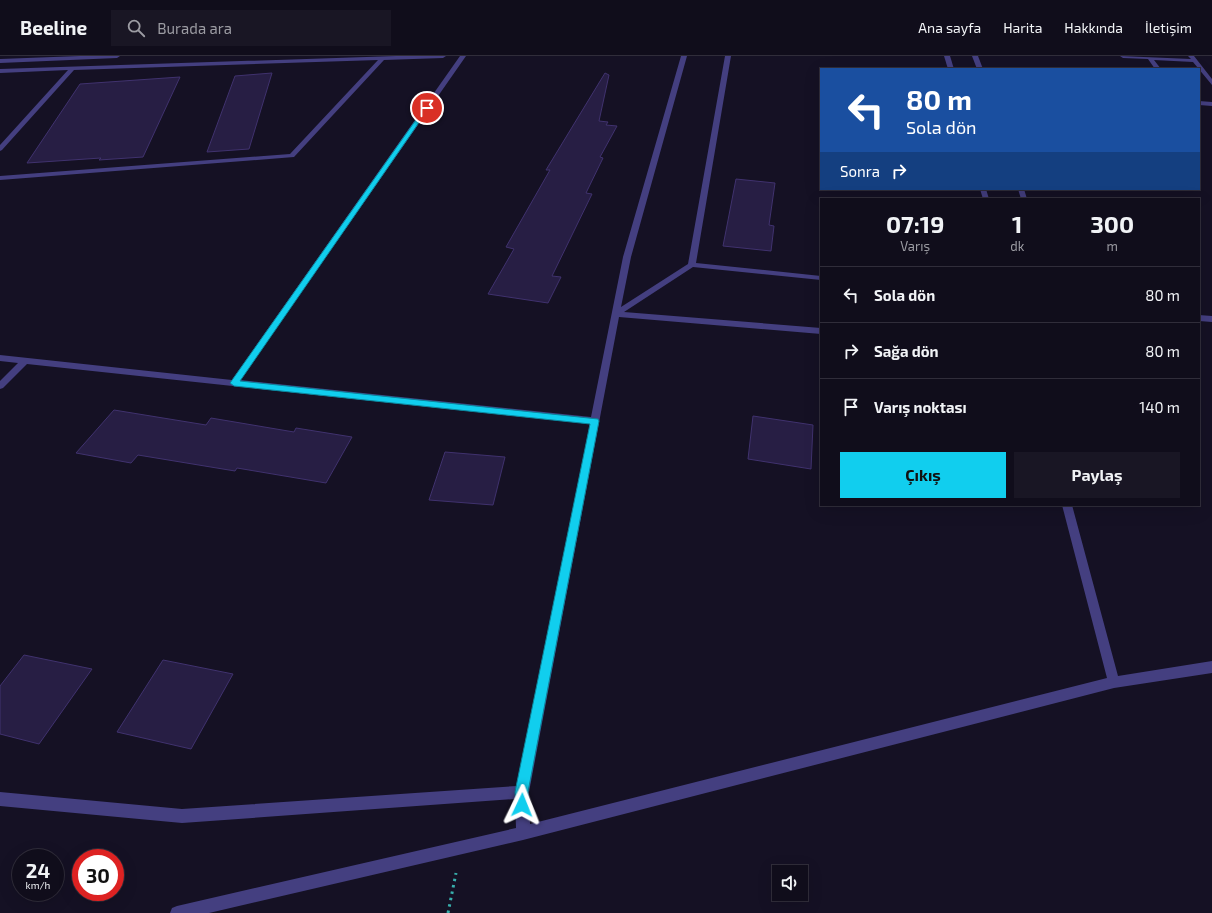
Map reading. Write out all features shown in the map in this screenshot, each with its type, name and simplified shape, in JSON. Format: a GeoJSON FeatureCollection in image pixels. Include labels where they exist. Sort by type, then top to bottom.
{"type":"FeatureCollection","features":[{"type":"Feature","properties":{"kind":"street"},"geometry":{"type":"LineString","coordinates":[[0,61],[117,56]]}},
{"type":"Feature","properties":{"kind":"street"},"geometry":{"type":"LineString","coordinates":[[0,72],[72,68],[443,56]]}},
{"type":"Feature","properties":{"kind":"street"},"geometry":{"type":"LineString","coordinates":[[234,383],[463,56]]}},
{"type":"Feature","properties":{"kind":"street"},"geometry":{"type":"LineString","coordinates":[[523,833],[522,792],[627,257],[684,56]]}},
{"type":"Feature","properties":{"kind":"street"},"geometry":{"type":"LineString","coordinates":[[692,265],[728,56]]}},
{"type":"Feature","properties":{"kind":"street"},"geometry":{"type":"LineString","coordinates":[[947,56],[951,68]]}},
{"type":"Feature","properties":{"kind":"street"},"geometry":{"type":"LineString","coordinates":[[975,56],[980,68]]}},
{"type":"Feature","properties":{"kind":"street"},"geometry":{"type":"LineString","coordinates":[[1124,56],[1150,58],[1193,58],[1212,83]]}},
{"type":"Feature","properties":{"kind":"street"},"geometry":{"type":"LineString","coordinates":[[0,178],[292,156],[383,58]]}},
{"type":"Feature","properties":{"kind":"street"},"geometry":{"type":"LineString","coordinates":[[1150,58],[1157,68]]}},
{"type":"Feature","properties":{"kind":"street"},"geometry":{"type":"LineString","coordinates":[[0,149],[72,68]]}},
{"type":"Feature","properties":{"kind":"street"},"geometry":{"type":"LineString","coordinates":[[1200,103],[1212,104]]}},
{"type":"Feature","properties":{"kind":"street"},"geometry":{"type":"LineString","coordinates":[[616,314],[692,265],[820,278]]}},
{"type":"Feature","properties":{"kind":"street"},"geometry":{"type":"LineString","coordinates":[[616,314],[820,331]]}},
{"type":"Feature","properties":{"kind":"street"},"geometry":{"type":"LineString","coordinates":[[1200,318],[1212,319]]}},
{"type":"Feature","properties":{"kind":"street"},"geometry":{"type":"LineString","coordinates":[[0,358],[595,421]]}},
{"type":"Feature","properties":{"kind":"street"},"geometry":{"type":"LineString","coordinates":[[0,386],[25,361]]}},
{"type":"Feature","properties":{"kind":"street"},"geometry":{"type":"LineString","coordinates":[[1067,506],[1114,682]]}},
{"type":"Feature","properties":{"kind":"street"},"geometry":{"type":"LineString","coordinates":[[177,913],[523,833],[1114,682],[1212,667]]}},
{"type":"Feature","properties":{"kind":"street"},"geometry":{"type":"LineString","coordinates":[[0,799],[182,816],[522,792]]}},
{"type":"Feature","properties":{"kind":"path"},"geometry":{"type":"LineString","coordinates":[[448,913],[461,847]]}},
{"type":"Feature","properties":{"kind":"building"},"geometry":{"type":"Polygon","coordinates":[[[272,73],[249,149],[207,152],[235,76],[272,73]]]}},
{"type":"Feature","properties":{"kind":"building"},"geometry":{"type":"Polygon","coordinates":[[[605,73],[609,75],[599,121],[608,122],[606,125],[617,126],[600,157],[603,158],[586,193],[592,194],[552,276],[561,277],[548,303],[488,294],[514,249],[506,247],[550,170],[546,170],[605,73]]]}},
{"type":"Feature","properties":{"kind":"building"},"geometry":{"type":"Polygon","coordinates":[[[180,77],[143,157],[27,163],[80,84],[180,77]]]}},
{"type":"Feature","properties":{"kind":"building"},"geometry":{"type":"Polygon","coordinates":[[[736,179],[775,183],[769,225],[774,226],[771,251],[723,246],[736,179]]]}},
{"type":"Feature","properties":{"kind":"building"},"geometry":{"type":"Polygon","coordinates":[[[114,410],[206,425],[211,418],[294,432],[296,428],[352,437],[326,483],[237,468],[235,471],[138,455],[131,463],[76,453],[114,410]]]}},
{"type":"Feature","properties":{"kind":"building"},"geometry":{"type":"Polygon","coordinates":[[[753,416],[813,425],[811,469],[748,459],[753,416]]]}},
{"type":"Feature","properties":{"kind":"building"},"geometry":{"type":"Polygon","coordinates":[[[445,452],[505,457],[493,505],[429,500],[445,452]]]}},
{"type":"Feature","properties":{"kind":"building"},"geometry":{"type":"Polygon","coordinates":[[[24,655],[92,669],[39,744],[0,734],[0,686],[24,655]]]}},
{"type":"Feature","properties":{"kind":"building"},"geometry":{"type":"Polygon","coordinates":[[[163,660],[233,674],[191,749],[117,732],[163,660]]]}},
{"type":"Feature","properties":{"kind":"route"},"geometry":{"type":"LineString","coordinates":[[427,108],[234,383],[595,421],[522,792],[522,805]]}}]}
